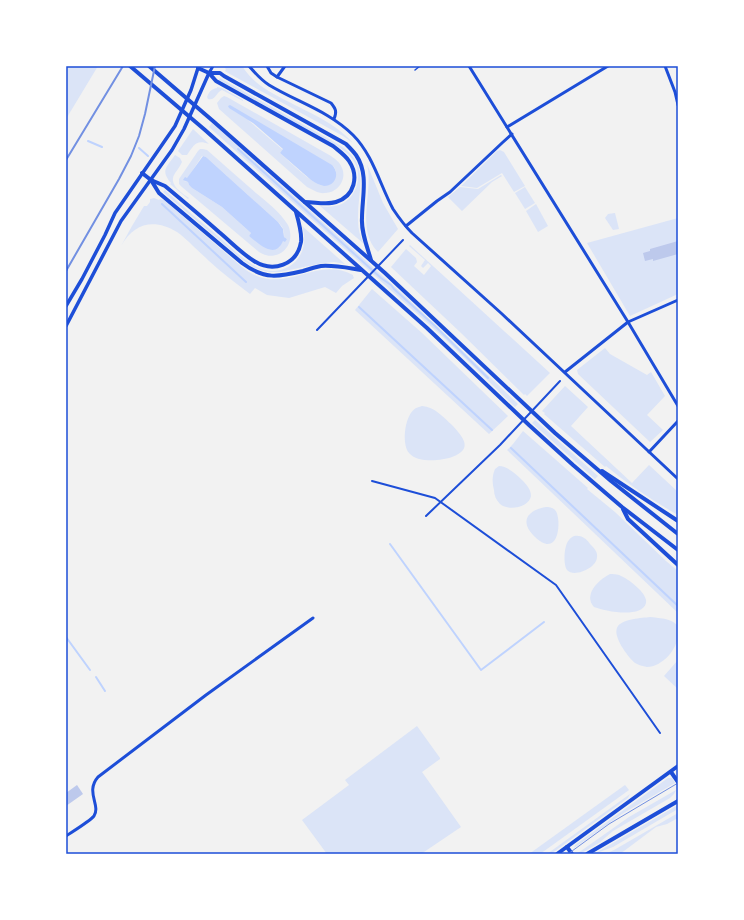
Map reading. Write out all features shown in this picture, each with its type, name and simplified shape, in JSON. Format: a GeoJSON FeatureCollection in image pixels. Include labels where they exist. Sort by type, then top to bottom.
{"type":"FeatureCollection","features":[{"type":"Feature","properties":{"kind":"main road"},"geometry":{"type":"LineString","coordinates":[[130,66],[205,130],[427,328],[573,465],[622,507],[678,550]]}},
{"type":"Feature","properties":{"kind":"main road"},"geometry":{"type":"LineString","coordinates":[[149,66],[371,260],[537,417],[590,464],[678,534]]}},
{"type":"Feature","properties":{"kind":"main road"},"geometry":{"type":"LineString","coordinates":[[198,67],[209,73],[216,81],[342,152],[349,160],[355,176],[351,191],[346,197],[330,203],[305,202]]}},
{"type":"Feature","properties":{"kind":"main road"},"geometry":{"type":"LineString","coordinates":[[209,73],[220,73],[238,83],[346,144],[356,155],[364,178],[362,219],[363,232],[371,260]]}},
{"type":"Feature","properties":{"kind":"main road"},"geometry":{"type":"LineString","coordinates":[[142,173],[151,180],[166,186],[239,249],[255,261],[266,266],[284,264],[292,259],[298,252],[301,240],[296,211]]}},
{"type":"Feature","properties":{"kind":"main road"},"geometry":{"type":"LineString","coordinates":[[151,180],[159,193],[242,263],[257,272],[268,276],[283,276],[320,266],[333,266],[362,270]]}},
{"type":"Feature","properties":{"kind":"main road"},"geometry":{"type":"LineString","coordinates":[[590,464],[678,521]]}},
{"type":"Feature","properties":{"kind":"main road"},"geometry":{"type":"LineString","coordinates":[[622,507],[628,519],[678,565]]}},
{"type":"Feature","properties":{"kind":"main road"},"geometry":{"type":"LineString","coordinates":[[556,854],[678,766]]}},
{"type":"Feature","properties":{"kind":"main road"},"geometry":{"type":"LineString","coordinates":[[671,772],[678,782]]}},
{"type":"Feature","properties":{"kind":"main road"},"geometry":{"type":"LineString","coordinates":[[587,854],[678,801]]}},
{"type":"Feature","properties":{"kind":"main road"},"geometry":{"type":"LineString","coordinates":[[567,846],[572,854]]}},
{"type":"Feature","properties":{"kind":"street"},"geometry":{"type":"LineString","coordinates":[[208,66],[209,73]]}},
{"type":"Feature","properties":{"kind":"street"},"geometry":{"type":"LineString","coordinates":[[66,326],[67,321],[121,222],[172,150],[184,129],[213,66]]}},
{"type":"Feature","properties":{"kind":"street"},"geometry":{"type":"LineString","coordinates":[[249,66],[268,84],[334,119],[354,136],[372,162],[394,209],[412,233],[565,372],[678,479]]}},
{"type":"Feature","properties":{"kind":"street"},"geometry":{"type":"LineString","coordinates":[[267,66],[271,73],[277,77],[331,103],[335,107],[336,112],[334,119]]}},
{"type":"Feature","properties":{"kind":"street"},"geometry":{"type":"LineString","coordinates":[[277,77],[285,66]]}},
{"type":"Feature","properties":{"kind":"street"},"geometry":{"type":"LineString","coordinates":[[470,66],[678,406]]}},
{"type":"Feature","properties":{"kind":"street"},"geometry":{"type":"LineString","coordinates":[[507,127],[608,66]]}},
{"type":"Feature","properties":{"kind":"street"},"geometry":{"type":"LineString","coordinates":[[665,66],[675,92],[678,105]]}},
{"type":"Feature","properties":{"kind":"street"},"geometry":{"type":"LineString","coordinates":[[66,306],[105,235],[114,213],[175,126],[191,90],[198,67]]}},
{"type":"Feature","properties":{"kind":"street"},"geometry":{"type":"LineString","coordinates":[[406,226],[450,192],[512,134]]}},
{"type":"Feature","properties":{"kind":"street"},"geometry":{"type":"LineString","coordinates":[[317,330],[403,240]]}},
{"type":"Feature","properties":{"kind":"street"},"geometry":{"type":"LineString","coordinates":[[565,372],[628,322],[678,300]]}},
{"type":"Feature","properties":{"kind":"street"},"geometry":{"type":"LineString","coordinates":[[426,516],[500,445],[560,381]]}},
{"type":"Feature","properties":{"kind":"street"},"geometry":{"type":"LineString","coordinates":[[649,452],[678,421]]}},
{"type":"Feature","properties":{"kind":"street"},"geometry":{"type":"LineString","coordinates":[[372,481],[435,498],[556,585],[660,733]]}},
{"type":"Feature","properties":{"kind":"street"},"geometry":{"type":"LineString","coordinates":[[66,836],[94,816],[96,808],[93,785],[98,777],[206,695],[313,618]]}},
{"type":"Feature","properties":{"kind":"lane"},"geometry":{"type":"LineString","coordinates":[[415,70],[420,66]]}},
{"type":"Feature","properties":{"kind":"shaded area"},"geometry":{"type":"Polygon","coordinates":[[[66,66],[98,66],[66,119],[66,66]]]}},
{"type":"Feature","properties":{"kind":"shaded area"},"geometry":{"type":"Polygon","coordinates":[[[223,66],[242,66],[256,82],[267,90],[336,128],[353,143],[343,136],[228,73],[225,71],[226,69],[223,66]]]}},
{"type":"Feature","properties":{"kind":"shaded area"},"geometry":{"type":"Polygon","coordinates":[[[220,78],[338,144],[349,152],[359,169],[360,188],[358,223],[361,238],[364,244],[320,206],[329,207],[339,205],[345,202],[353,193],[358,182],[358,175],[355,163],[351,157],[335,145],[219,80],[220,78]]]}},
{"type":"Feature","properties":{"kind":"shaded area"},"geometry":{"type":"Polygon","coordinates":[[[217,87],[222,88],[243,101],[222,90],[213,99],[208,99],[207,97],[209,92],[217,87]]]}},
{"type":"Feature","properties":{"kind":"shaded area"},"geometry":{"type":"Polygon","coordinates":[[[224,96],[227,97],[331,156],[339,162],[342,168],[343,177],[340,185],[334,191],[325,193],[318,192],[307,187],[219,109],[217,103],[224,96]],[[248,120],[283,150],[280,153],[314,182],[320,185],[330,184],[336,171],[334,167],[248,120]]]}},
{"type":"Feature","properties":{"kind":"shaded area"},"geometry":{"type":"Polygon","coordinates":[[[212,123],[404,295],[518,404],[515,407],[444,338],[209,127],[212,123]]]}},
{"type":"Feature","properties":{"kind":"shaded area"},"geometry":{"type":"Polygon","coordinates":[[[193,129],[209,144],[201,142],[198,143],[187,155],[182,155],[178,151],[193,129]]]}},
{"type":"Feature","properties":{"kind":"shaded area"},"geometry":{"type":"Polygon","coordinates":[[[200,149],[207,150],[281,216],[290,229],[290,242],[283,252],[271,256],[259,252],[179,184],[179,179],[200,149]],[[202,156],[187,179],[184,181],[188,182],[192,188],[222,207],[251,233],[249,236],[279,248],[283,240],[287,239],[284,237],[284,230],[281,225],[206,157],[202,156]]]}},
{"type":"Feature","properties":{"kind":"shaded area"},"geometry":{"type":"Polygon","coordinates":[[[500,150],[504,152],[525,186],[514,192],[502,173],[477,188],[461,186],[497,151],[500,150]]]}},
{"type":"Feature","properties":{"kind":"shaded area"},"geometry":{"type":"Polygon","coordinates":[[[175,155],[180,158],[182,162],[174,175],[173,182],[183,194],[189,198],[188,199],[170,184],[171,183],[165,172],[167,166],[175,155]]]}},
{"type":"Feature","properties":{"kind":"shaded area"},"geometry":{"type":"Polygon","coordinates":[[[367,164],[383,203],[398,229],[378,252],[371,243],[366,221],[369,175],[367,164]]]}},
{"type":"Feature","properties":{"kind":"shaded area"},"geometry":{"type":"Polygon","coordinates":[[[501,175],[502,176],[492,182],[462,211],[448,197],[460,187],[478,189],[501,175]]]}},
{"type":"Feature","properties":{"kind":"shaded area"},"geometry":{"type":"Polygon","coordinates":[[[525,187],[535,203],[525,209],[515,193],[525,187]]]}},
{"type":"Feature","properties":{"kind":"shaded area"},"geometry":{"type":"Polygon","coordinates":[[[165,190],[240,256],[258,268],[269,271],[278,271],[293,264],[303,249],[304,235],[302,226],[345,264],[334,262],[323,263],[280,272],[269,272],[253,267],[240,258],[163,192],[165,190]]]}},
{"type":"Feature","properties":{"kind":"shaded area"},"geometry":{"type":"Polygon","coordinates":[[[154,198],[164,200],[242,267],[257,276],[271,279],[285,278],[325,270],[339,270],[353,275],[354,278],[342,286],[336,293],[325,287],[289,298],[267,295],[255,288],[250,294],[224,274],[180,234],[169,228],[153,224],[145,225],[132,232],[121,246],[144,206],[147,206],[150,199],[154,198]]]}},
{"type":"Feature","properties":{"kind":"shaded area"},"geometry":{"type":"Polygon","coordinates":[[[536,204],[548,226],[538,232],[526,211],[536,204]]]}},
{"type":"Feature","properties":{"kind":"shaded area"},"geometry":{"type":"Polygon","coordinates":[[[615,213],[619,229],[613,230],[605,218],[608,214],[615,213]]]}},
{"type":"Feature","properties":{"kind":"shaded area"},"geometry":{"type":"Polygon","coordinates":[[[678,218],[678,294],[630,316],[587,243],[678,218]]]}},
{"type":"Feature","properties":{"kind":"shaded area"},"geometry":{"type":"Polygon","coordinates":[[[410,245],[550,373],[527,396],[525,394],[524,395],[391,267],[406,249],[416,258],[417,262],[414,266],[424,275],[431,266],[428,263],[423,268],[421,266],[425,260],[409,246],[410,245]]]}},
{"type":"Feature","properties":{"kind":"shaded area"},"geometry":{"type":"Polygon","coordinates":[[[372,289],[422,333],[508,416],[489,434],[355,310],[372,289]]]}},
{"type":"Feature","properties":{"kind":"shaded area"},"geometry":{"type":"Polygon","coordinates":[[[605,348],[610,354],[647,375],[651,372],[665,396],[647,415],[663,430],[650,442],[578,374],[577,370],[605,348]]]}},
{"type":"Feature","properties":{"kind":"shaded area"},"geometry":{"type":"Polygon","coordinates":[[[565,386],[588,407],[571,426],[632,483],[649,465],[678,492],[678,515],[623,480],[606,466],[605,467],[544,414],[545,413],[542,411],[565,386]]]}},
{"type":"Feature","properties":{"kind":"shaded area"},"geometry":{"type":"Polygon","coordinates":[[[422,406],[431,408],[438,413],[460,434],[463,438],[465,447],[459,454],[436,460],[423,460],[409,453],[405,443],[405,429],[412,411],[422,406]]]}},
{"type":"Feature","properties":{"kind":"shaded area"},"geometry":{"type":"Polygon","coordinates":[[[535,420],[598,476],[595,479],[532,423],[535,420]]]}},
{"type":"Feature","properties":{"kind":"shaded area"},"geometry":{"type":"Polygon","coordinates":[[[523,431],[588,488],[587,489],[615,512],[678,571],[678,613],[507,450],[523,431]]]}},
{"type":"Feature","properties":{"kind":"shaded area"},"geometry":{"type":"Polygon","coordinates":[[[499,466],[505,467],[511,471],[527,485],[531,496],[522,506],[513,508],[508,507],[497,501],[494,494],[493,474],[495,469],[499,466]]]}},
{"type":"Feature","properties":{"kind":"shaded area"},"geometry":{"type":"Polygon","coordinates":[[[546,507],[555,510],[558,521],[557,535],[554,541],[549,544],[543,543],[529,531],[526,521],[530,514],[534,511],[546,507]]]}},
{"type":"Feature","properties":{"kind":"shaded area"},"geometry":{"type":"Polygon","coordinates":[[[574,536],[579,536],[585,539],[597,555],[596,561],[593,565],[585,571],[575,573],[567,570],[565,559],[567,542],[574,536]]]}},
{"type":"Feature","properties":{"kind":"shaded area"},"geometry":{"type":"Polygon","coordinates":[[[610,574],[617,574],[623,577],[632,583],[644,595],[646,603],[643,608],[638,611],[614,612],[594,607],[590,598],[593,588],[610,574]]]}},
{"type":"Feature","properties":{"kind":"shaded area"},"geometry":{"type":"Polygon","coordinates":[[[650,617],[671,621],[677,625],[678,634],[675,645],[668,656],[658,664],[647,667],[635,663],[628,656],[618,640],[616,630],[620,624],[624,622],[633,619],[650,617]]]}},
{"type":"Feature","properties":{"kind":"shaded area"},"geometry":{"type":"Polygon","coordinates":[[[678,660],[678,689],[664,676],[678,660]]]}},
{"type":"Feature","properties":{"kind":"shaded area"},"geometry":{"type":"Polygon","coordinates":[[[417,726],[440,758],[422,772],[461,827],[421,854],[327,854],[302,820],[349,785],[345,780],[417,726]]]}},
{"type":"Feature","properties":{"kind":"shaded area"},"geometry":{"type":"Polygon","coordinates":[[[668,778],[672,778],[675,783],[622,814],[574,848],[575,845],[668,778]]]}},
{"type":"Feature","properties":{"kind":"shaded area"},"geometry":{"type":"Polygon","coordinates":[[[625,785],[629,790],[540,854],[529,854],[625,785]]]}},
{"type":"Feature","properties":{"kind":"shaded area"},"geometry":{"type":"Polygon","coordinates":[[[676,790],[670,798],[613,831],[599,843],[580,854],[578,853],[629,817],[676,790]]]}},
{"type":"Feature","properties":{"kind":"shaded area"},"geometry":{"type":"Polygon","coordinates":[[[630,794],[628,798],[551,854],[547,854],[630,794]]]}},
{"type":"Feature","properties":{"kind":"shaded area"},"geometry":{"type":"Polygon","coordinates":[[[678,805],[678,809],[613,847],[594,854],[678,805]]]}},
{"type":"Feature","properties":{"kind":"shaded area"},"geometry":{"type":"Polygon","coordinates":[[[678,813],[678,818],[667,824],[656,827],[620,854],[605,854],[614,850],[678,813]]]}},
{"type":"Feature","properties":{"kind":"water"},"geometry":{"type":"Polygon","coordinates":[[[230,105],[332,165],[336,172],[336,178],[334,181],[331,184],[324,186],[311,180],[280,153],[283,149],[253,123],[229,108],[228,106],[230,105]]]}},
{"type":"Feature","properties":{"kind":"water"},"geometry":{"type":"Polygon","coordinates":[[[203,156],[206,157],[278,222],[283,229],[284,237],[287,239],[285,242],[283,241],[280,247],[271,250],[262,246],[249,236],[251,233],[222,207],[192,188],[188,182],[183,180],[185,177],[187,178],[203,156]]]}},
{"type":"Feature","properties":{"kind":"building"},"geometry":{"type":"Polygon","coordinates":[[[678,241],[678,254],[653,261],[653,259],[645,261],[643,253],[650,251],[650,249],[678,241]]]}},
{"type":"Feature","properties":{"kind":"building"},"geometry":{"type":"Polygon","coordinates":[[[77,785],[83,794],[66,806],[66,793],[77,785]]]}},
{"type":"Feature","properties":{"kind":"waterway"},"geometry":{"type":"LineString","coordinates":[[88,141],[102,147]]}},
{"type":"Feature","properties":{"kind":"waterway"},"geometry":{"type":"LineString","coordinates":[[139,148],[148,156]]}},
{"type":"Feature","properties":{"kind":"waterway"},"geometry":{"type":"LineString","coordinates":[[238,149],[381,278],[391,285],[488,378]]}},
{"type":"Feature","properties":{"kind":"waterway"},"geometry":{"type":"LineString","coordinates":[[162,204],[246,282]]}},
{"type":"Feature","properties":{"kind":"waterway"},"geometry":{"type":"LineString","coordinates":[[359,307],[492,430]]}},
{"type":"Feature","properties":{"kind":"waterway"},"geometry":{"type":"LineString","coordinates":[[511,448],[678,606]]}},
{"type":"Feature","properties":{"kind":"waterway"},"geometry":{"type":"LineString","coordinates":[[390,544],[481,670],[544,622]]}},
{"type":"Feature","properties":{"kind":"waterway"},"geometry":{"type":"LineString","coordinates":[[66,637],[90,670]]}},
{"type":"Feature","properties":{"kind":"waterway"},"geometry":{"type":"LineString","coordinates":[[96,677],[105,691]]}},
{"type":"Feature","properties":{"kind":"tram line"},"geometry":{"type":"LineString","coordinates":[[568,854],[609,824],[678,783]]}},
{"type":"Feature","properties":{"kind":"railway"},"geometry":{"type":"LineString","coordinates":[[66,160],[123,66]]}},
{"type":"Feature","properties":{"kind":"railway"},"geometry":{"type":"LineString","coordinates":[[66,271],[131,156],[139,136],[145,114],[155,66]]}}]}
